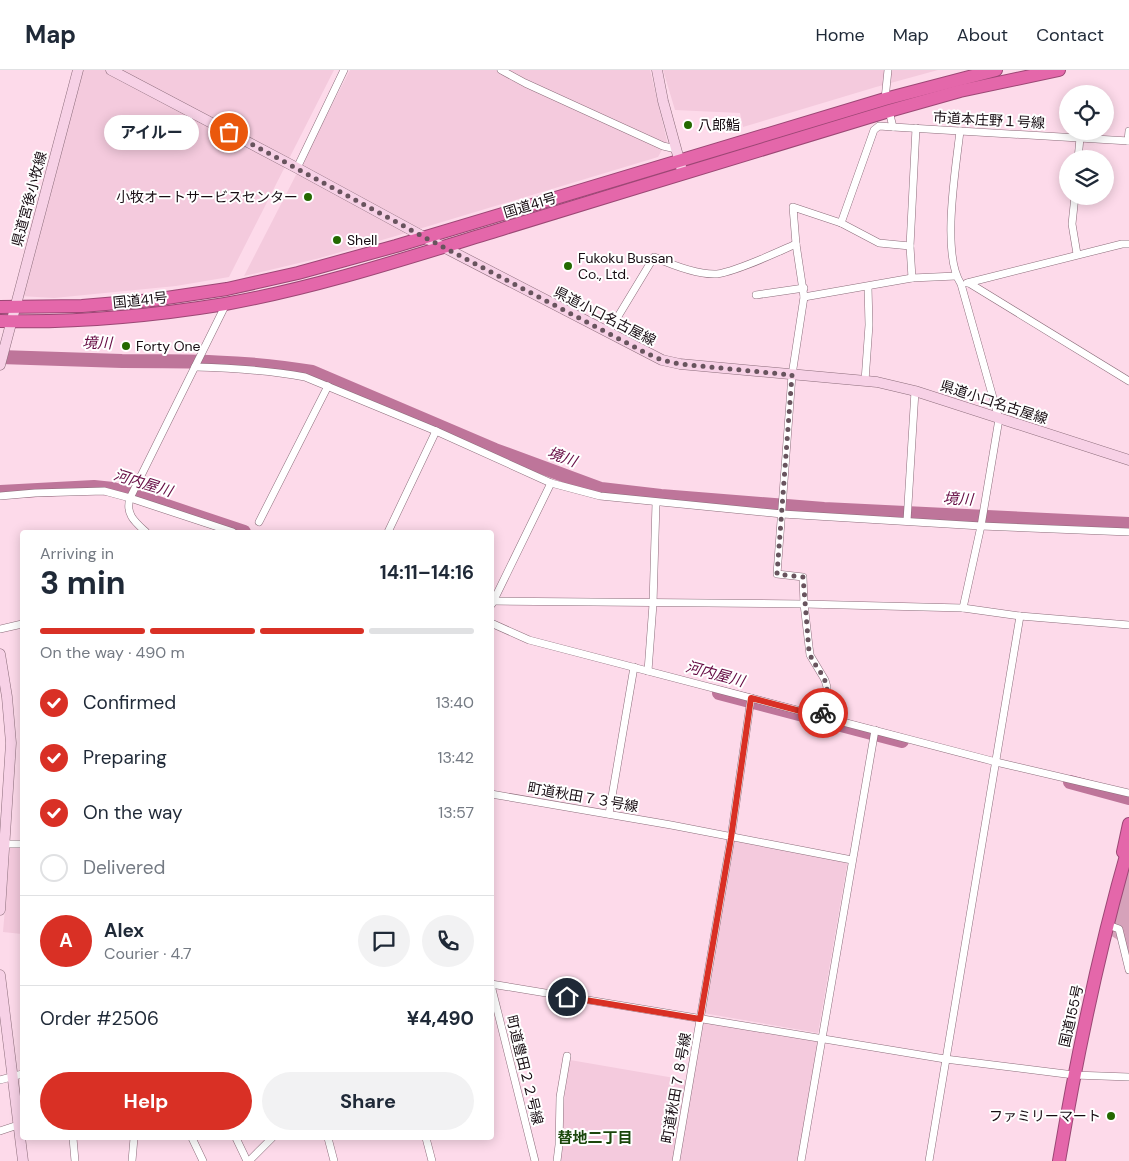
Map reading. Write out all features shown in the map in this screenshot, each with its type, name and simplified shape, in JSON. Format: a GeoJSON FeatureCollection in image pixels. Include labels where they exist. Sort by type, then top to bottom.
{"type":"FeatureCollection","features":[{"type":"Feature","properties":{"kind":"highway","name":"国道41号"},"geometry":{"type":"LineString","coordinates":[[6,321],[116,318],[226,303],[339,277],[683,174],[996,70]]}},
{"type":"Feature","properties":{"kind":"highway","name":"国道41号"},"geometry":{"type":"LineString","coordinates":[[0,307],[121,303],[178,297],[226,289],[298,273],[424,237],[678,155],[887,105],[1059,70]]}},
{"type":"Feature","properties":{"kind":"highway","name":"国道155号"},"geometry":{"type":"LineString","coordinates":[[1119,879],[1129,825]]}},
{"type":"Feature","properties":{"kind":"highway","name":"国道155号"},"geometry":{"type":"LineString","coordinates":[[1059,1161],[1074,1075],[1119,879],[1129,845]]}},
{"type":"Feature","properties":{"kind":"main road","name":"県道宮後小牧線"},"geometry":{"type":"LineString","coordinates":[[0,365],[6,321],[14,307],[78,70]]}},
{"type":"Feature","properties":{"kind":"main road","name":"県道小口名古屋線"},"geometry":{"type":"LineString","coordinates":[[111,70],[424,237],[662,360],[680,364],[865,381],[914,391],[1129,460]]}},
{"type":"Feature","properties":{"kind":"main road"},"geometry":{"type":"LineString","coordinates":[[657,70],[683,174]]}},
{"type":"Feature","properties":{"kind":"main road"},"geometry":{"type":"LineString","coordinates":[[0,654],[7,697],[10,738],[0,910]]}},
{"type":"Feature","properties":{"kind":"main road"},"geometry":{"type":"LineString","coordinates":[[0,976],[1,996],[17,1076],[20,1125]]}},
{"type":"Feature","properties":{"kind":"main road"},"geometry":{"type":"LineString","coordinates":[[21,1140],[23,1161]]}},
{"type":"Feature","properties":{"kind":"street"},"geometry":{"type":"LineString","coordinates":[[297,168],[344,70]]}},
{"type":"Feature","properties":{"kind":"street"},"geometry":{"type":"LineString","coordinates":[[501,70],[525,83],[663,146],[678,155]]}},
{"type":"Feature","properties":{"kind":"street"},"geometry":{"type":"LineString","coordinates":[[841,223],[874,130],[879,126],[893,127],[887,105],[888,70]]}},
{"type":"Feature","properties":{"kind":"street","name":"市道本庄野１号線"},"geometry":{"type":"LineString","coordinates":[[893,127],[1059,137]]}},
{"type":"Feature","properties":{"kind":"street"},"geometry":{"type":"LineString","coordinates":[[912,278],[910,246],[916,128]]}},
{"type":"Feature","properties":{"kind":"street"},"geometry":{"type":"LineString","coordinates":[[960,131],[953,198],[951,251],[956,276],[961,284],[1000,419],[981,526],[963,608]]}},
{"type":"Feature","properties":{"kind":"street"},"geometry":{"type":"LineString","coordinates":[[1128,141],[1129,131]]}},
{"type":"Feature","properties":{"kind":"street","name":"市道本庄野１号線"},"geometry":{"type":"LineString","coordinates":[[1112,140],[1128,141]]}},
{"type":"Feature","properties":{"kind":"street"},"geometry":{"type":"LineString","coordinates":[[1074,205],[1072,224],[1077,254]]}},
{"type":"Feature","properties":{"kind":"street"},"geometry":{"type":"LineString","coordinates":[[823,717],[827,687],[810,655],[803,577],[777,574],[792,375],[804,297],[796,244],[793,207],[841,223],[879,244],[910,246]]}},
{"type":"Feature","properties":{"kind":"street"},"geometry":{"type":"LineString","coordinates":[[608,333],[654,256],[696,271],[716,274],[742,266],[796,244]]}},
{"type":"Feature","properties":{"kind":"street"},"geometry":{"type":"LineString","coordinates":[[961,284],[1077,254],[1129,244]]}},
{"type":"Feature","properties":{"kind":"street"},"geometry":{"type":"LineString","coordinates":[[804,297],[912,278],[956,276]]}},
{"type":"Feature","properties":{"kind":"street"},"geometry":{"type":"LineString","coordinates":[[969,283],[1129,381]]}},
{"type":"Feature","properties":{"kind":"street"},"geometry":{"type":"LineString","coordinates":[[865,381],[869,325],[868,287]]}},
{"type":"Feature","properties":{"kind":"street"},"geometry":{"type":"LineString","coordinates":[[756,295],[804,288]]}},
{"type":"Feature","properties":{"kind":"street"},"geometry":{"type":"LineString","coordinates":[[144,530],[131,517],[128,506],[130,498],[226,303]]}},
{"type":"Feature","properties":{"kind":"street"},"geometry":{"type":"LineString","coordinates":[[195,367],[286,373],[305,377],[436,431],[551,483],[600,496],[782,513],[981,526],[1129,532]]}},
{"type":"Feature","properties":{"kind":"street"},"geometry":{"type":"LineString","coordinates":[[259,522],[328,386]]}},
{"type":"Feature","properties":{"kind":"street"},"geometry":{"type":"LineString","coordinates":[[907,521],[914,391]]}},
{"type":"Feature","properties":{"kind":"street"},"geometry":{"type":"LineString","coordinates":[[389,530],[436,431]]}},
{"type":"Feature","properties":{"kind":"street"},"geometry":{"type":"LineString","coordinates":[[494,598],[551,483]]}},
{"type":"Feature","properties":{"kind":"street"},"geometry":{"type":"LineString","coordinates":[[0,496],[89,490],[104,491],[227,530]]}},
{"type":"Feature","properties":{"kind":"street"},"geometry":{"type":"LineString","coordinates":[[648,671],[653,604],[656,502]]}},
{"type":"Feature","properties":{"kind":"street"},"geometry":{"type":"LineString","coordinates":[[494,602],[804,604],[963,608],[1020,616],[1129,625]]}},
{"type":"Feature","properties":{"kind":"street"},"geometry":{"type":"LineString","coordinates":[[929,1161],[1020,616]]}},
{"type":"Feature","properties":{"kind":"street"},"geometry":{"type":"LineString","coordinates":[[0,629],[20,624]]}},
{"type":"Feature","properties":{"kind":"street"},"geometry":{"type":"LineString","coordinates":[[494,624],[529,640],[996,762],[1129,793]]}},
{"type":"Feature","properties":{"kind":"street"},"geometry":{"type":"LineString","coordinates":[[609,814],[634,667]]}},
{"type":"Feature","properties":{"kind":"street","name":"町道秋田７８号線"},"geometry":{"type":"LineString","coordinates":[[676,1161],[731,838],[751,698]]}},
{"type":"Feature","properties":{"kind":"street"},"geometry":{"type":"LineString","coordinates":[[801,1161],[875,730]]}},
{"type":"Feature","properties":{"kind":"street","name":"町道秋田７３号線"},"geometry":{"type":"LineString","coordinates":[[494,795],[671,825],[852,860]]}},
{"type":"Feature","properties":{"kind":"street"},"geometry":{"type":"LineString","coordinates":[[5,844],[20,844]]}},
{"type":"Feature","properties":{"kind":"street"},"geometry":{"type":"LineString","coordinates":[[1108,925],[1119,929],[1129,970]]}},
{"type":"Feature","properties":{"kind":"street"},"geometry":{"type":"LineString","coordinates":[[494,985],[946,1059],[1074,1075],[1129,1077]]}},
{"type":"Feature","properties":{"kind":"street","name":"町道豊田２２号線"},"geometry":{"type":"LineString","coordinates":[[494,997],[535,1161]]}},
{"type":"Feature","properties":{"kind":"street"},"geometry":{"type":"LineString","coordinates":[[557,1161],[560,1097],[567,1056]]}},
{"type":"Feature","properties":{"kind":"street"},"geometry":{"type":"LineString","coordinates":[[0,1080],[17,1076]]}},
{"type":"Feature","properties":{"kind":"street"},"geometry":{"type":"LineString","coordinates":[[0,1131],[20,1125]]}},
{"type":"Feature","properties":{"kind":"street"},"geometry":{"type":"LineString","coordinates":[[73,1140],[75,1161]]}},
{"type":"Feature","properties":{"kind":"street"},"geometry":{"type":"LineString","coordinates":[[132,1161],[134,1140]]}},
{"type":"Feature","properties":{"kind":"street"},"geometry":{"type":"LineString","coordinates":[[193,1140],[203,1161]]}},
{"type":"Feature","properties":{"kind":"street"},"geometry":{"type":"LineString","coordinates":[[237,1140],[248,1161],[270,1140]]}},
{"type":"Feature","properties":{"kind":"street"},"geometry":{"type":"LineString","coordinates":[[329,1140],[334,1161]]}},
{"type":"Feature","properties":{"kind":"street"},"geometry":{"type":"LineString","coordinates":[[427,1140],[432,1161]]}},
{"type":"Feature","properties":{"kind":"street"},"geometry":{"type":"LineString","coordinates":[[432,1140],[437,1161]]}},
{"type":"Feature","properties":{"kind":"shaded area"},"geometry":{"type":"Polygon","coordinates":[[[80,70],[334,70],[229,277],[176,286],[54,298],[20,296],[80,70]]]}},
{"type":"Feature","properties":{"kind":"shaded area"},"geometry":{"type":"Polygon","coordinates":[[[350,70],[650,70],[667,141],[658,157],[320,258],[244,276],[350,70]]]}},
{"type":"Feature","properties":{"kind":"shaded area"},"geometry":{"type":"Polygon","coordinates":[[[663,70],[938,70],[743,127],[740,113],[675,110],[663,70]]]}},
{"type":"Feature","properties":{"kind":"shaded area"},"geometry":{"type":"Polygon","coordinates":[[[733,839],[848,859],[818,1033],[703,1013],[733,839]]]}},
{"type":"Feature","properties":{"kind":"shaded area"},"geometry":{"type":"Polygon","coordinates":[[[20,847],[20,934],[3,932],[10,848],[20,847]]]}},
{"type":"Feature","properties":{"kind":"shaded area"},"geometry":{"type":"Polygon","coordinates":[[[1129,865],[1129,959],[1123,943],[1110,935],[1129,865]]]}},
{"type":"Feature","properties":{"kind":"shaded area"},"geometry":{"type":"Polygon","coordinates":[[[701,1022],[820,1042],[800,1161],[560,1161],[563,1106],[570,1060],[692,1081],[701,1022]]]}},
{"type":"Feature","properties":{"kind":"waterway","name":"境川"},"geometry":{"type":"LineString","coordinates":[[0,357],[217,362],[312,372],[495,450],[601,489],[661,496],[824,509],[1129,524]]}},
{"type":"Feature","properties":{"kind":"waterway","name":"河内屋川"},"geometry":{"type":"LineString","coordinates":[[0,492],[94,487],[113,489],[238,530]]}},
{"type":"Feature","properties":{"kind":"waterway","name":"河内屋川"},"geometry":{"type":"LineString","coordinates":[[719,693],[902,741]]}},
{"type":"Feature","properties":{"kind":"waterway","name":"河内屋川"},"geometry":{"type":"LineString","coordinates":[[1070,782],[1129,798]]}},
{"type":"Feature","properties":{"kind":"way so far"},"geometry":{"type":"LineString","coordinates":[[229,132],[648,354],[662,360],[680,364],[792,375],[777,574],[803,577],[809,651],[827,687],[823,713]]}},
{"type":"Feature","properties":{"kind":"place","name":"八郎鮨"},"geometry":{"type":"Point","coordinates":[688,125]}},
{"type":"Feature","properties":{"kind":"place","name":"アイルー"},"geometry":{"type":"Point","coordinates":[229,132]}},
{"type":"Feature","properties":{"kind":"place","name":"小牧オートサービスセンター"},"geometry":{"type":"Point","coordinates":[308,197]}},
{"type":"Feature","properties":{"kind":"place","name":"Shell"},"geometry":{"type":"Point","coordinates":[337,240]}},
{"type":"Feature","properties":{"kind":"place","name":"Fukoku Bussan Co., Ltd."},"geometry":{"type":"Point","coordinates":[568,266]}},
{"type":"Feature","properties":{"kind":"place","name":"Forty One"},"geometry":{"type":"Point","coordinates":[126,346]}},
{"type":"Feature","properties":{"kind":"place","name":"ファミリーマート"},"geometry":{"type":"Point","coordinates":[1111,1116]}},
{"type":"Feature","properties":{"kind":"district","name":"替地二丁目"},"geometry":{"type":"Point","coordinates":[595,1138]}},
{"type":"Feature","properties":{"kind":"route"},"geometry":{"type":"LineString","coordinates":[[567,997],[700,1019],[731,838],[751,698],[823,717],[823,713]]}}]}
